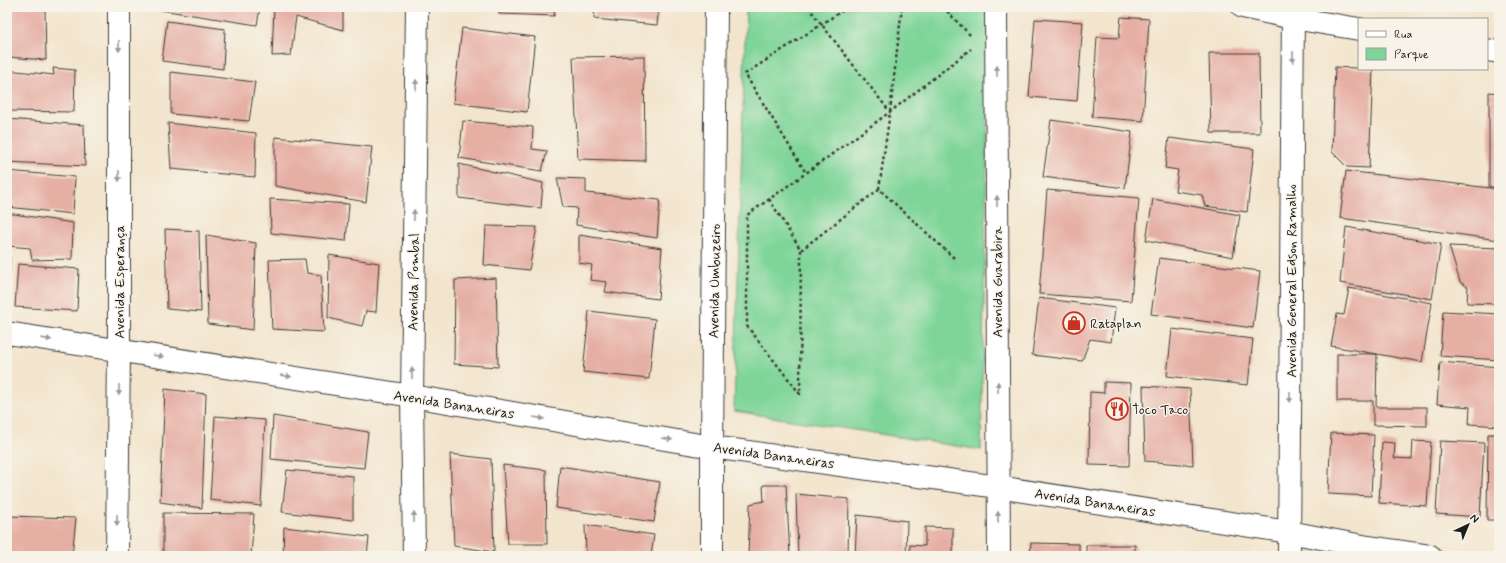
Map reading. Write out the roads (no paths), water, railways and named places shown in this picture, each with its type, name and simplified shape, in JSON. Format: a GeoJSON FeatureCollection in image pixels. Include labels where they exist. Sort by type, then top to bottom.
{"type":"FeatureCollection","features":[{"type":"Feature","properties":{"kind":"street","name":"Avenida Esperança"},"geometry":{"type":"LineString","coordinates":[[117,556],[119,350],[119,7]]}},
{"type":"Feature","properties":{"kind":"street","name":"Avenida Pombal"},"geometry":{"type":"LineString","coordinates":[[414,556],[412,396],[418,7]]}},
{"type":"Feature","properties":{"kind":"street","name":"Avenida Umbuzeiro"},"geometry":{"type":"LineString","coordinates":[[712,556],[716,7]]}},
{"type":"Feature","properties":{"kind":"street","name":"Avenida Guarabira"},"geometry":{"type":"LineString","coordinates":[[996,7],[999,556]]}},
{"type":"Feature","properties":{"kind":"street"},"geometry":{"type":"LineString","coordinates":[[1243,7],[1293,12],[1358,29]]}},
{"type":"Feature","properties":{"kind":"street","name":"Avenida General Edson Ramalho"},"geometry":{"type":"LineString","coordinates":[[1289,556],[1293,12]]}},
{"type":"Feature","properties":{"kind":"street"},"geometry":{"type":"LineString","coordinates":[[1488,50],[1499,52]]}},
{"type":"Feature","properties":{"kind":"street","name":"Avenida Bananeiras"},"geometry":{"type":"LineString","coordinates":[[7,333],[412,396],[712,447],[1289,532],[1367,551],[1430,556]]}},
{"type":"Feature","properties":{"kind":"place","name":"Rataplan"},"geometry":{"type":"Point","coordinates":[1074,323]}},
{"type":"Feature","properties":{"kind":"place","name":"Toco Taco"},"geometry":{"type":"Point","coordinates":[1117,409]}}]}
